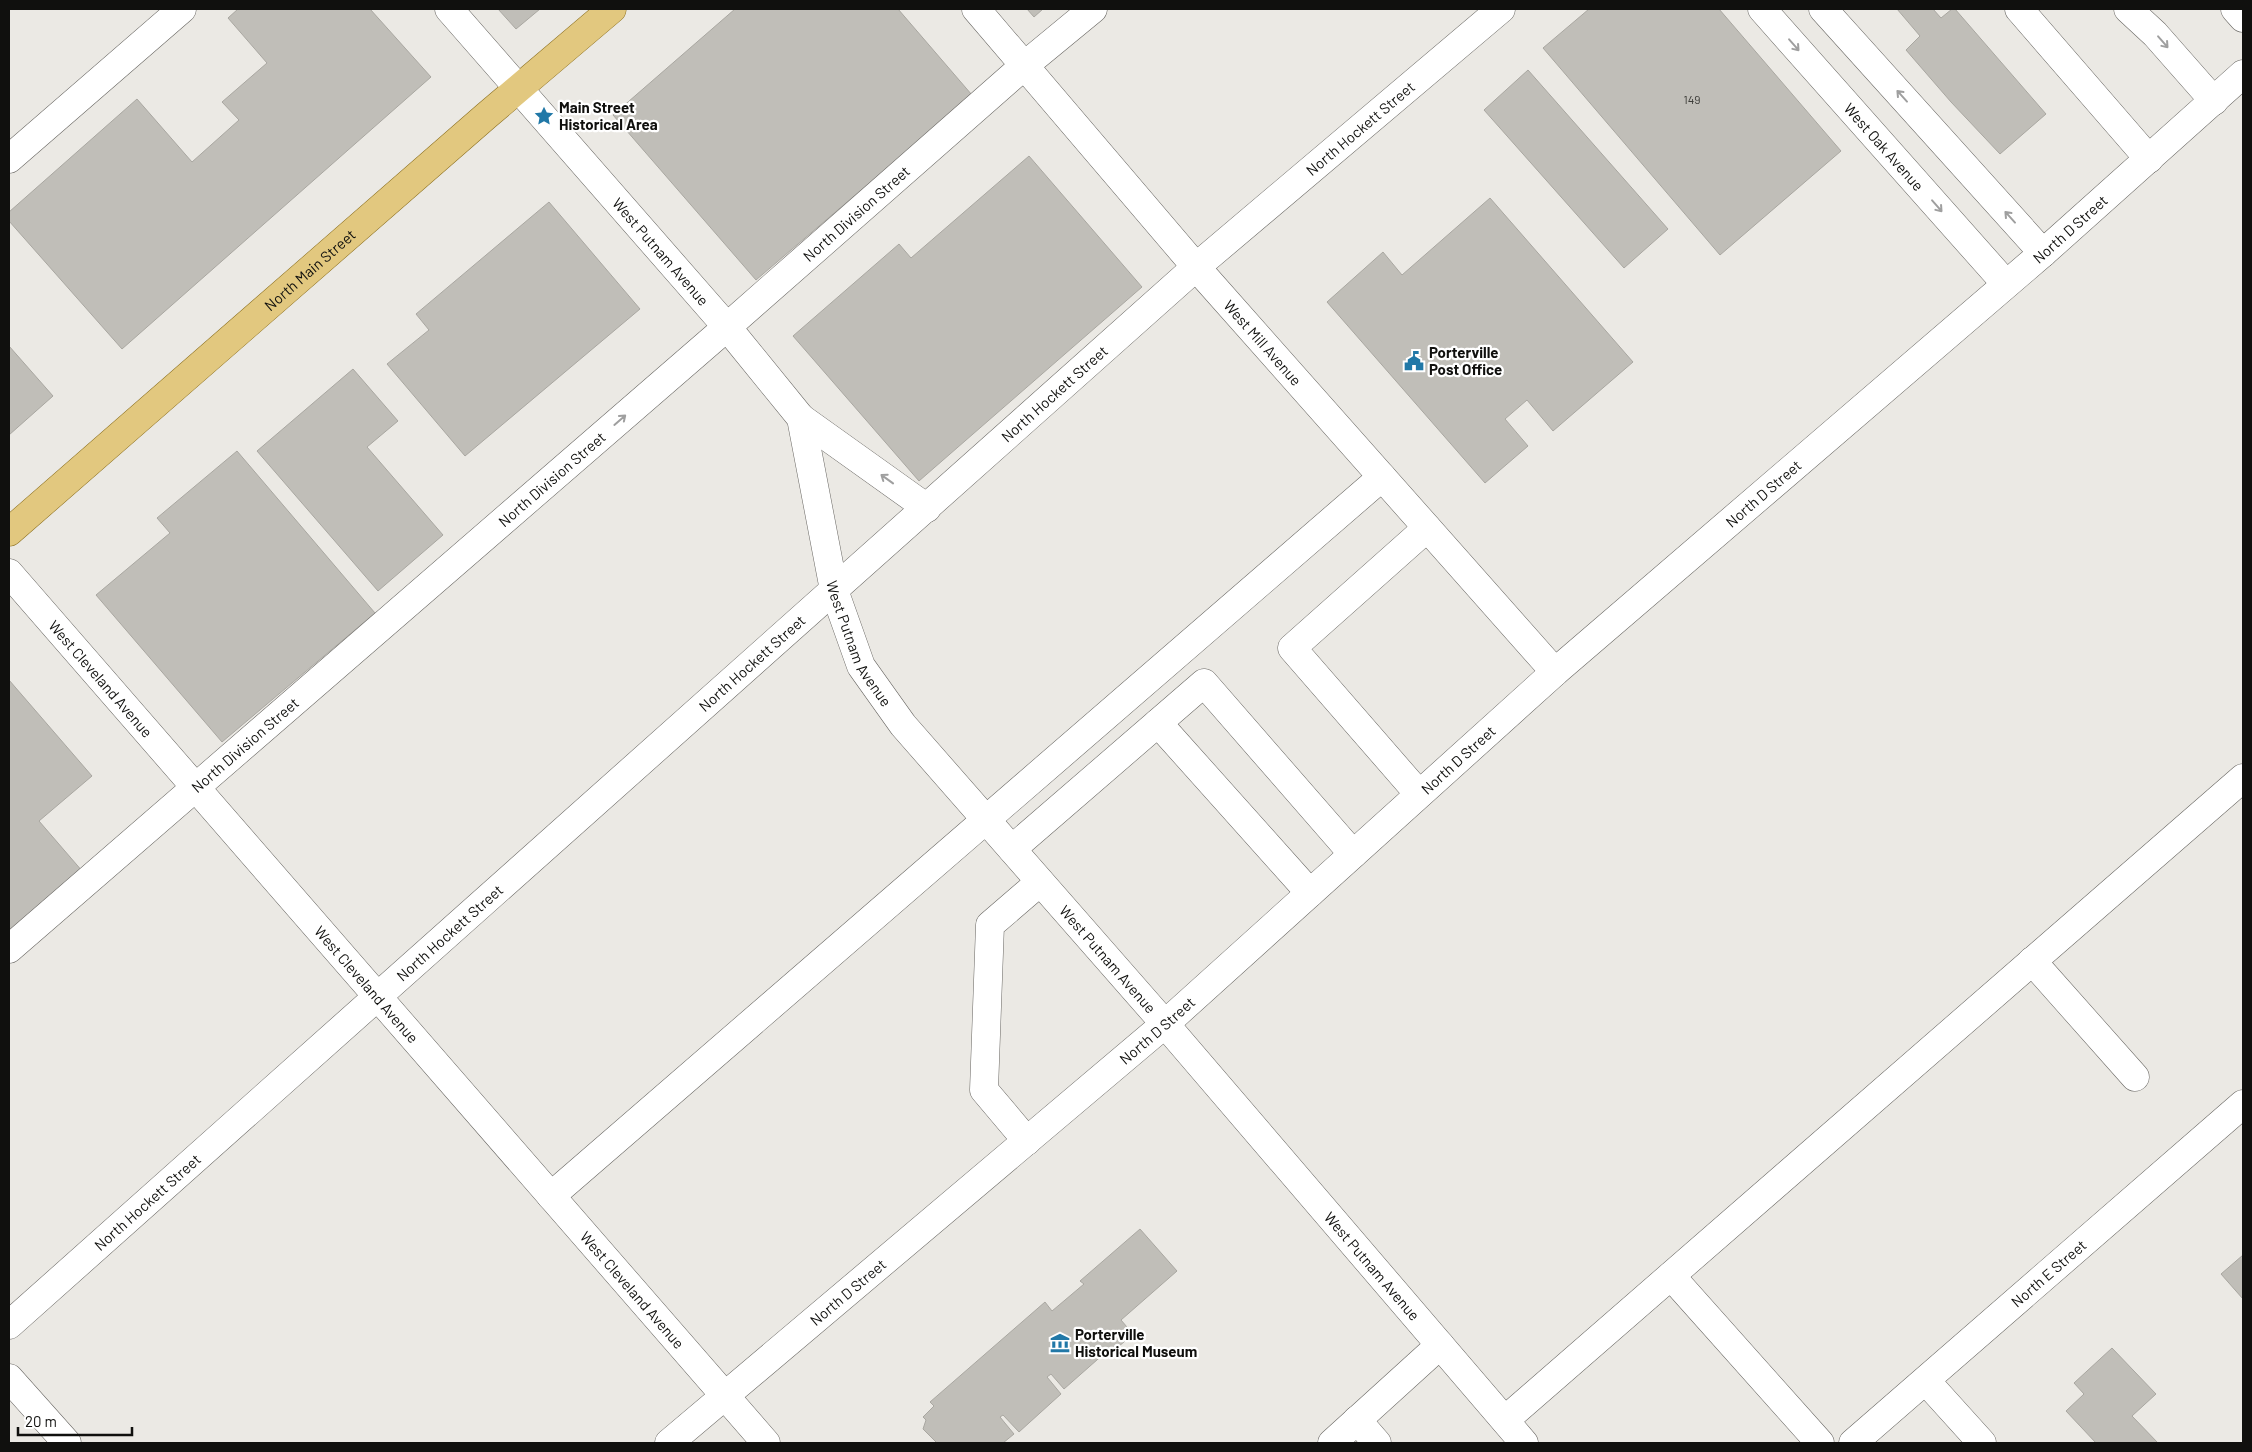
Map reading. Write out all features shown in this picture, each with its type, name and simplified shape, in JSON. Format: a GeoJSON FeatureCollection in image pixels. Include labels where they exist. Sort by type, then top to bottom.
{"type":"FeatureCollection","features":[{"type":"Feature","properties":{"kind":"main road","name":"North Main Street"},"geometry":{"type":"LineString","coordinates":[[9,532],[518,88],[612,9]]}},
{"type":"Feature","properties":{"kind":"street"},"geometry":{"type":"LineString","coordinates":[[13,147],[182,9]]}},
{"type":"Feature","properties":{"kind":"street","name":"West Putnam Avenue"},"geometry":{"type":"LineString","coordinates":[[449,9],[727,327],[801,418],[927,508]]}},
{"type":"Feature","properties":{"kind":"street","name":"West Mill Avenue"},"geometry":{"type":"LineString","coordinates":[[976,9],[1196,268],[1555,672]]}},
{"type":"Feature","properties":{"kind":"street","name":"North Division Street"},"geometry":{"type":"LineString","coordinates":[[9,949],[570,464],[1025,65],[1093,9]]}},
{"type":"Feature","properties":{"kind":"street","name":"North Hockett Street"},"geometry":{"type":"LineString","coordinates":[[9,1325],[1196,268],[1501,9]]}},
{"type":"Feature","properties":{"kind":"street","name":"West Oak Avenue"},"geometry":{"type":"LineString","coordinates":[[1762,9],[2006,284]]}},
{"type":"Feature","properties":{"kind":"street"},"geometry":{"type":"LineString","coordinates":[[1823,9],[2043,253]]}},
{"type":"Feature","properties":{"kind":"street"},"geometry":{"type":"LineString","coordinates":[[2019,9],[2149,159]]}},
{"type":"Feature","properties":{"kind":"street"},"geometry":{"type":"LineString","coordinates":[[2128,9],[2156,34],[2214,101]]}},
{"type":"Feature","properties":{"kind":"street"},"geometry":{"type":"LineString","coordinates":[[2235,9],[2243,18]]}},
{"type":"Feature","properties":{"kind":"street","name":"North D Street"},"geometry":{"type":"LineString","coordinates":[[669,1443],[1165,1024],[1555,672],[2043,253],[2243,74]]}},
{"type":"Feature","properties":{"kind":"street","name":"West Putnam Avenue"},"geometry":{"type":"LineString","coordinates":[[801,418],[834,590],[861,666],[903,725],[1165,1024],[1524,1443]]}},
{"type":"Feature","properties":{"kind":"street"},"geometry":{"type":"LineString","coordinates":[[551,1196],[1382,477]]}},
{"type":"Feature","properties":{"kind":"street"},"geometry":{"type":"LineString","coordinates":[[1419,794],[1292,648],[1427,528]]}},
{"type":"Feature","properties":{"kind":"street","name":"West Cleveland Avenue"},"geometry":{"type":"LineString","coordinates":[[9,573],[766,1443]]}},
{"type":"Feature","properties":{"kind":"street"},"geometry":{"type":"LineString","coordinates":[[1012,849],[1204,683],[1353,854]]}},
{"type":"Feature","properties":{"kind":"street"},"geometry":{"type":"LineString","coordinates":[[1158,723],[1310,893]]}},
{"type":"Feature","properties":{"kind":"street"},"geometry":{"type":"LineString","coordinates":[[1505,1420],[2243,778]]}},
{"type":"Feature","properties":{"kind":"street"},"geometry":{"type":"LineString","coordinates":[[1026,1140],[984,1090],[990,925],[1040,882]]}},
{"type":"Feature","properties":{"kind":"street"},"geometry":{"type":"LineString","coordinates":[[2032,961],[2135,1077]]}},
{"type":"Feature","properties":{"kind":"street","name":"North E Street"},"geometry":{"type":"LineString","coordinates":[[1853,1443],[2243,1104]]}},
{"type":"Feature","properties":{"kind":"street"},"geometry":{"type":"LineString","coordinates":[[1671,1276],[1820,1443]]}},
{"type":"Feature","properties":{"kind":"street"},"geometry":{"type":"LineString","coordinates":[[1332,1443],[1440,1345]]}},
{"type":"Feature","properties":{"kind":"street"},"geometry":{"type":"LineString","coordinates":[[9,1378],[67,1443]]}},
{"type":"Feature","properties":{"kind":"street"},"geometry":{"type":"LineString","coordinates":[[1926,1380],[1982,1443]]}},
{"type":"Feature","properties":{"kind":"street"},"geometry":{"type":"LineString","coordinates":[[1357,1420],[1377,1443]]}},
{"type":"Feature","properties":{"kind":"building"},"geometry":{"type":"Polygon","coordinates":[[[238,9],[370,9],[431,77],[122,349],[9,221],[9,212],[137,99],[192,162],[239,120],[222,102],[267,63],[228,18],[238,9]]]}},
{"type":"Feature","properties":{"kind":"building"},"geometry":{"type":"Polygon","coordinates":[[[498,9],[540,9],[516,29],[498,9]]]}},
{"type":"Feature","properties":{"kind":"building"},"geometry":{"type":"Polygon","coordinates":[[[735,9],[898,9],[972,95],[756,280],[613,115],[735,9]]]}},
{"type":"Feature","properties":{"kind":"building"},"geometry":{"type":"Polygon","coordinates":[[[1027,9],[1043,9],[1034,17],[1027,9]]]}},
{"type":"Feature","properties":{"kind":"building"},"geometry":{"type":"Polygon","coordinates":[[[1589,9],[1719,9],[1841,151],[1720,255],[1543,48],[1589,9]]]}},
{"type":"Feature","properties":{"kind":"building"},"geometry":{"type":"Polygon","coordinates":[[[1897,9],[1933,9],[1941,18],[1952,9],[1955,9],[2046,114],[2000,154],[1906,50],[1920,36],[1897,9]]]}},
{"type":"Feature","properties":{"kind":"building"},"geometry":{"type":"Polygon","coordinates":[[[1528,70],[1668,229],[1624,268],[1484,110],[1528,70]]]}},
{"type":"Feature","properties":{"kind":"building"},"geometry":{"type":"Polygon","coordinates":[[[1029,156],[1142,287],[919,481],[793,336],[899,244],[911,258],[1029,156]]]}},
{"type":"Feature","properties":{"kind":"building"},"geometry":{"type":"Polygon","coordinates":[[[1490,198],[1633,362],[1553,431],[1527,400],[1505,419],[1528,446],[1485,483],[1327,302],[1383,252],[1402,275],[1490,198]]]}},
{"type":"Feature","properties":{"kind":"building"},"geometry":{"type":"Polygon","coordinates":[[[549,202],[640,309],[465,456],[387,364],[429,330],[416,314],[549,202]]]}},
{"type":"Feature","properties":{"kind":"building"},"geometry":{"type":"Polygon","coordinates":[[[9,346],[53,396],[9,435],[9,346]]]}},
{"type":"Feature","properties":{"kind":"building"},"geometry":{"type":"Polygon","coordinates":[[[353,369],[398,421],[367,447],[443,535],[378,591],[257,451],[353,369]]]}},
{"type":"Feature","properties":{"kind":"building"},"geometry":{"type":"Polygon","coordinates":[[[237,451],[375,613],[222,742],[96,595],[170,533],[157,518],[237,451]]]}},
{"type":"Feature","properties":{"kind":"building"},"geometry":{"type":"Polygon","coordinates":[[[9,680],[92,776],[39,821],[83,872],[9,938],[9,680]]]}},
{"type":"Feature","properties":{"kind":"building","name":"Porterville Historical Museum"},"geometry":{"type":"Polygon","coordinates":[[[1140,1229],[1177,1271],[1121,1320],[1133,1334],[1109,1355],[1106,1352],[1064,1389],[1051,1374],[1047,1377],[1061,1394],[1019,1432],[1003,1415],[1000,1417],[1014,1434],[1003,1443],[937,1443],[923,1429],[926,1420],[923,1417],[934,1406],[930,1402],[1045,1302],[1052,1311],[1084,1284],[1080,1281],[1140,1229]]]}},
{"type":"Feature","properties":{"kind":"building"},"geometry":{"type":"Polygon","coordinates":[[[2243,1255],[2243,1299],[2221,1274],[2243,1255]]]}},
{"type":"Feature","properties":{"kind":"building"},"geometry":{"type":"Polygon","coordinates":[[[2112,1348],[2156,1394],[2132,1416],[2158,1443],[2096,1443],[2066,1411],[2084,1394],[2074,1383],[2112,1348]]]}},
{"type":"Feature","properties":{"kind":"place","name":"Main Street Historical Area"},"geometry":{"type":"Point","coordinates":[544,116]}},
{"type":"Feature","properties":{"kind":"place","name":"Porterville Post Office"},"geometry":{"type":"Point","coordinates":[1414,361]}},
{"type":"Feature","properties":{"kind":"place","name":"Porterville Historical Museum"},"geometry":{"type":"Point","coordinates":[1060,1343]}}]}
